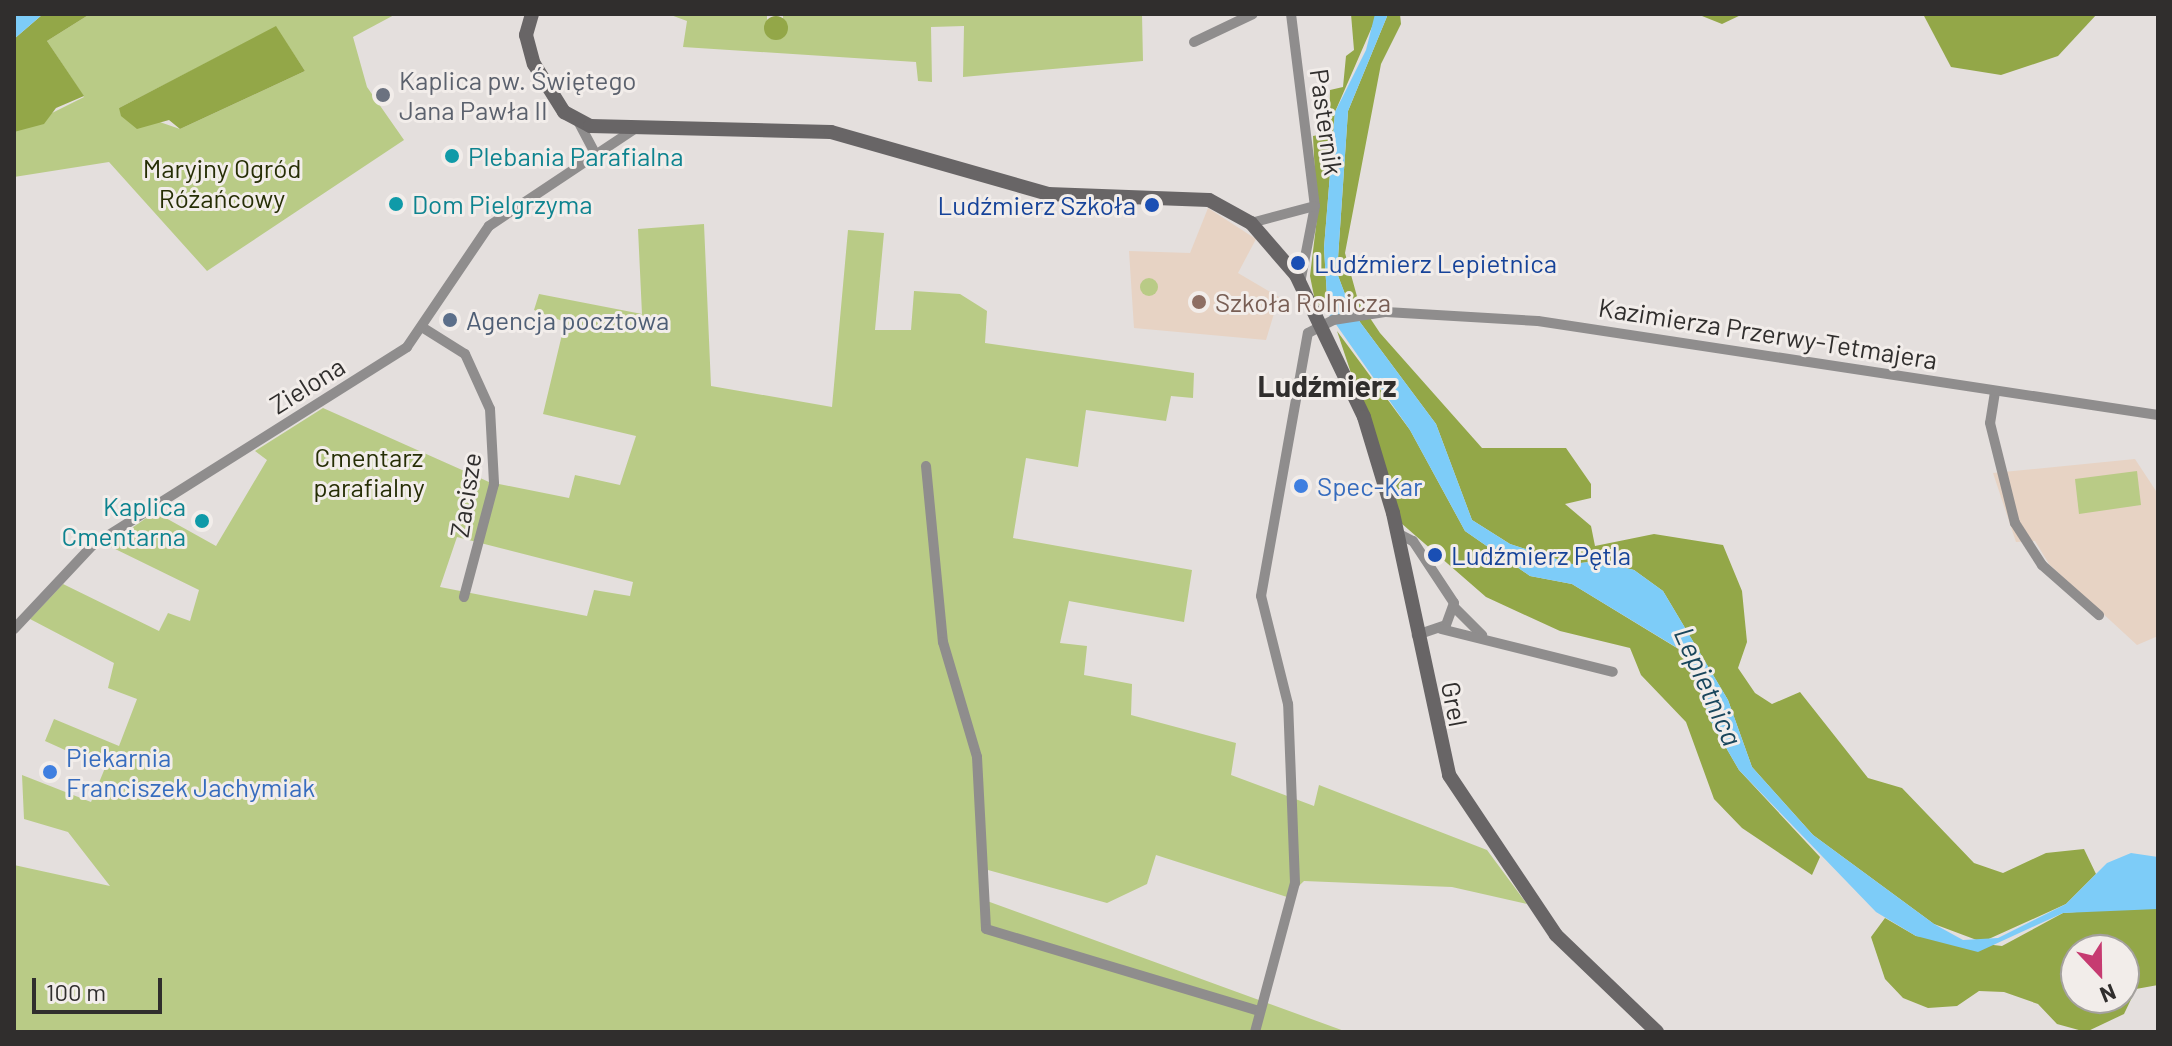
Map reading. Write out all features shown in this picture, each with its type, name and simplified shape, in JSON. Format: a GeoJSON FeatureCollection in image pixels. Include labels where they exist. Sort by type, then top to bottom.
{"type":"FeatureCollection","features":[{"type":"Feature","properties":{"kind":"street"},"geometry":{"type":"LineString","coordinates":[[532,14],[526,35],[534,64],[556,103],[579,123],[597,157]]}},
{"type":"Feature","properties":{"kind":"street"},"geometry":{"type":"LineString","coordinates":[[1194,42],[1253,14]]}},
{"type":"Feature","properties":{"kind":"street","name":"Pasternik"},"geometry":{"type":"LineString","coordinates":[[1291,14],[1315,206],[1300,283]]}},
{"type":"Feature","properties":{"kind":"street"},"geometry":{"type":"LineString","coordinates":[[579,123],[636,128],[831,132],[1048,194],[1209,200],[1251,223],[1300,283],[1325,323],[1306,337],[1264,548],[1261,596],[1288,704],[1297,825],[1295,883],[1255,1032]]}},
{"type":"Feature","properties":{"kind":"street","name":"Zielona"},"geometry":{"type":"LineString","coordinates":[[14,629],[93,545],[425,329],[489,226],[597,157],[636,128]]}},
{"type":"Feature","properties":{"kind":"street"},"geometry":{"type":"LineString","coordinates":[[1251,223],[1315,206]]}},
{"type":"Feature","properties":{"kind":"street","name":"Kazimierza Przerwy-Tetmajera"},"geometry":{"type":"LineString","coordinates":[[1325,323],[1369,314],[1538,321],[2158,415]]}},
{"type":"Feature","properties":{"kind":"street","name":"Grel"},"geometry":{"type":"LineString","coordinates":[[1325,323],[1364,417],[1397,533],[1439,747],[1464,801],[1556,935],[1657,1032]]}},
{"type":"Feature","properties":{"kind":"street","name":"Zacisze"},"geometry":{"type":"LineString","coordinates":[[425,329],[465,354],[490,409],[494,484],[464,597]]}},
{"type":"Feature","properties":{"kind":"street"},"geometry":{"type":"LineString","coordinates":[[1995,392],[1990,423],[2015,523],[2042,565],[2099,615]]}},
{"type":"Feature","properties":{"kind":"street"},"geometry":{"type":"LineString","coordinates":[[926,466],[943,642],[977,757],[986,929],[1260,1011]]}},
{"type":"Feature","properties":{"kind":"street"},"geometry":{"type":"LineString","coordinates":[[1397,533],[1413,541],[1454,607],[1484,637]]}},
{"type":"Feature","properties":{"kind":"street"},"geometry":{"type":"LineString","coordinates":[[1441,629],[1454,607]]}},
{"type":"Feature","properties":{"kind":"street"},"geometry":{"type":"LineString","coordinates":[[1417,635],[1441,629],[1484,637],[1613,672]]}},
{"type":"Feature","properties":{"kind":"shaded area"},"geometry":{"type":"Polygon","coordinates":[[[1208,208],[1256,239],[1238,273],[1279,297],[1266,340],[1134,328],[1129,251],[1190,253],[1208,208]]]}},
{"type":"Feature","properties":{"kind":"shaded area"},"geometry":{"type":"Polygon","coordinates":[[[2135,459],[2158,494],[2158,636],[2137,645],[2049,564],[2035,541],[2016,542],[1993,473],[2135,459]]]}},
{"type":"Feature","properties":{"kind":"green space"},"geometry":{"type":"Polygon","coordinates":[[[43,14],[90,14],[47,41],[84,96],[56,108],[44,124],[14,132],[14,39],[43,14]]]}},
{"type":"Feature","properties":{"kind":"green space","name":"Maryjny Ogród Różańcowy"},"geometry":{"type":"Polygon","coordinates":[[[90,14],[396,14],[353,37],[367,87],[404,140],[207,271],[109,162],[14,177],[14,132],[84,97],[47,41],[90,14]],[[276,27],[119,108],[180,129],[305,71],[276,27]]]}},
{"type":"Feature","properties":{"kind":"green space"},"geometry":{"type":"Polygon","coordinates":[[[668,14],[767,14],[767,24],[783,36],[783,14],[1142,14],[1143,61],[963,77],[964,26],[931,27],[932,82],[918,81],[916,62],[683,47],[687,21],[668,14]]]}},
{"type":"Feature","properties":{"kind":"green space"},"geometry":{"type":"Polygon","coordinates":[[[1351,14],[1375,14],[1375,20],[1335,112],[1324,248],[1328,313],[1315,301],[1310,276],[1317,218],[1313,136],[1329,133],[1330,90],[1343,87],[1346,56],[1354,50],[1351,14]]]}},
{"type":"Feature","properties":{"kind":"green space"},"geometry":{"type":"Polygon","coordinates":[[[1388,14],[1400,14],[1401,24],[1381,64],[1345,253],[1358,300],[1380,333],[1482,448],[1566,448],[1591,484],[1591,498],[1565,504],[1591,526],[1595,546],[1654,534],[1723,545],[1742,591],[1747,642],[1738,668],[1755,693],[1772,704],[1800,692],[1868,778],[1902,788],[1974,863],[2003,873],[2046,853],[2084,849],[2096,874],[2066,904],[1982,942],[1934,924],[1813,835],[1752,767],[1728,700],[1663,591],[1634,570],[1598,561],[1572,564],[1510,544],[1472,520],[1436,424],[1351,310],[1337,273],[1348,111],[1388,14]]]}},
{"type":"Feature","properties":{"kind":"green space"},"geometry":{"type":"Polygon","coordinates":[[[1697,14],[1743,14],[1722,24],[1697,14]]]}},
{"type":"Feature","properties":{"kind":"green space"},"geometry":{"type":"Polygon","coordinates":[[[1923,14],[2097,14],[2058,56],[2001,75],[1951,67],[1923,14]]]}},
{"type":"Feature","properties":{"kind":"green space"},"geometry":{"type":"Polygon","coordinates":[[[776,16],[784,20],[788,28],[784,36],[776,40],[768,36],[764,28],[768,20],[776,16]]]}},
{"type":"Feature","properties":{"kind":"green space"},"geometry":{"type":"Polygon","coordinates":[[[276,26],[305,71],[180,129],[169,120],[137,129],[121,116],[119,108],[276,26]]]}},
{"type":"Feature","properties":{"kind":"green space","name":"Cmentarz parafialny"},"geometry":{"type":"Polygon","coordinates":[[[704,224],[711,386],[832,407],[848,230],[884,233],[875,330],[911,330],[914,291],[960,294],[987,311],[985,343],[1194,373],[1193,398],[1171,396],[1166,421],[1086,410],[1078,467],[1026,458],[1013,538],[1192,570],[1184,622],[1069,601],[1060,643],[1087,646],[1084,675],[1132,684],[1131,715],[1236,743],[1231,775],[1314,806],[1319,785],[1487,850],[1527,904],[1452,887],[1304,881],[1287,897],[1156,855],[1147,884],[1107,903],[988,870],[987,901],[1347,1032],[14,1032],[14,865],[110,886],[68,832],[24,819],[22,775],[91,802],[105,768],[45,741],[54,719],[119,746],[137,699],[108,688],[114,663],[30,619],[63,584],[159,631],[168,613],[190,621],[199,590],[107,545],[155,512],[216,546],[267,460],[255,451],[323,408],[489,482],[569,498],[575,475],[620,485],[636,436],[543,414],[565,322],[534,310],[539,294],[642,314],[638,229],[704,224]],[[457,537],[440,587],[587,616],[594,590],[630,596],[633,582],[457,537]]]}},
{"type":"Feature","properties":{"kind":"green space"},"geometry":{"type":"Polygon","coordinates":[[[1145,278],[1153,278],[1158,287],[1156,294],[1145,296],[1140,291],[1140,283],[1145,278]]]}},
{"type":"Feature","properties":{"kind":"green space"},"geometry":{"type":"Polygon","coordinates":[[[1337,331],[1410,430],[1465,531],[1530,576],[1572,584],[1690,656],[1710,720],[1739,770],[1820,857],[1812,875],[1742,828],[1714,799],[1686,722],[1641,675],[1630,648],[1560,631],[1486,597],[1401,523],[1337,331]]]}},
{"type":"Feature","properties":{"kind":"green space"},"geometry":{"type":"Polygon","coordinates":[[[2137,471],[2141,505],[2079,514],[2075,479],[2137,471]]]}},
{"type":"Feature","properties":{"kind":"green space"},"geometry":{"type":"Polygon","coordinates":[[[2145,907],[2158,909],[2158,985],[2140,988],[2140,934],[2060,934],[2060,1014],[2124,1014],[2086,1032],[2057,1024],[2038,1004],[2004,992],[1979,991],[1957,1006],[1928,1008],[1903,998],[1885,979],[1871,937],[1885,918],[1916,936],[2002,946],[2063,913],[2145,907]]]}},
{"type":"Feature","properties":{"kind":"water"},"geometry":{"type":"Polygon","coordinates":[[[14,14],[43,14],[14,39],[14,14]]]}},
{"type":"Feature","properties":{"kind":"water","name":"Lepietnica"},"geometry":{"type":"Polygon","coordinates":[[[1375,14],[1388,14],[1348,111],[1337,273],[1351,310],[1436,424],[1472,520],[1510,544],[1572,564],[1598,561],[1634,570],[1663,591],[1728,700],[1752,767],[1813,835],[1934,924],[1963,940],[1998,938],[2066,904],[2107,863],[2131,853],[2158,857],[2158,909],[2063,913],[1978,952],[1916,936],[1876,912],[1739,770],[1710,720],[1689,655],[1572,584],[1530,576],[1465,531],[1410,430],[1328,313],[1324,248],[1335,112],[1366,50],[1375,14]]]}},
{"type":"Feature","properties":{"kind":"place","name":"Kaplica pw. Świętego Jana Pawła II"},"geometry":{"type":"Point","coordinates":[383,95]}},
{"type":"Feature","properties":{"kind":"place","name":"Plebania Parafialna"},"geometry":{"type":"Point","coordinates":[452,156]}},
{"type":"Feature","properties":{"kind":"place","name":"Dom Pielgrzyma"},"geometry":{"type":"Point","coordinates":[396,204]}},
{"type":"Feature","properties":{"kind":"place","name":"Ludźmierz Szkoła"},"geometry":{"type":"Point","coordinates":[1152,205]}},
{"type":"Feature","properties":{"kind":"place","name":"Ludźmierz Lepietnica"},"geometry":{"type":"Point","coordinates":[1298,263]}},
{"type":"Feature","properties":{"kind":"place","name":"Szkoła Rolnicza"},"geometry":{"type":"Point","coordinates":[1199,302]}},
{"type":"Feature","properties":{"kind":"place","name":"Agencja pocztowa"},"geometry":{"type":"Point","coordinates":[450,320]}},
{"type":"Feature","properties":{"kind":"place","name":"Spec-Kar"},"geometry":{"type":"Point","coordinates":[1301,486]}},
{"type":"Feature","properties":{"kind":"place","name":"Kaplica Cmentarna"},"geometry":{"type":"Point","coordinates":[202,521]}},
{"type":"Feature","properties":{"kind":"place","name":"Ludźmierz Pętla"},"geometry":{"type":"Point","coordinates":[1435,555]}},
{"type":"Feature","properties":{"kind":"place","name":"Piekarnia Franciszek Jachymiak"},"geometry":{"type":"Point","coordinates":[50,772]}},
{"type":"Feature","properties":{"kind":"district","name":"Ludźmierz"},"geometry":{"type":"Point","coordinates":[1327,385]}}]}
